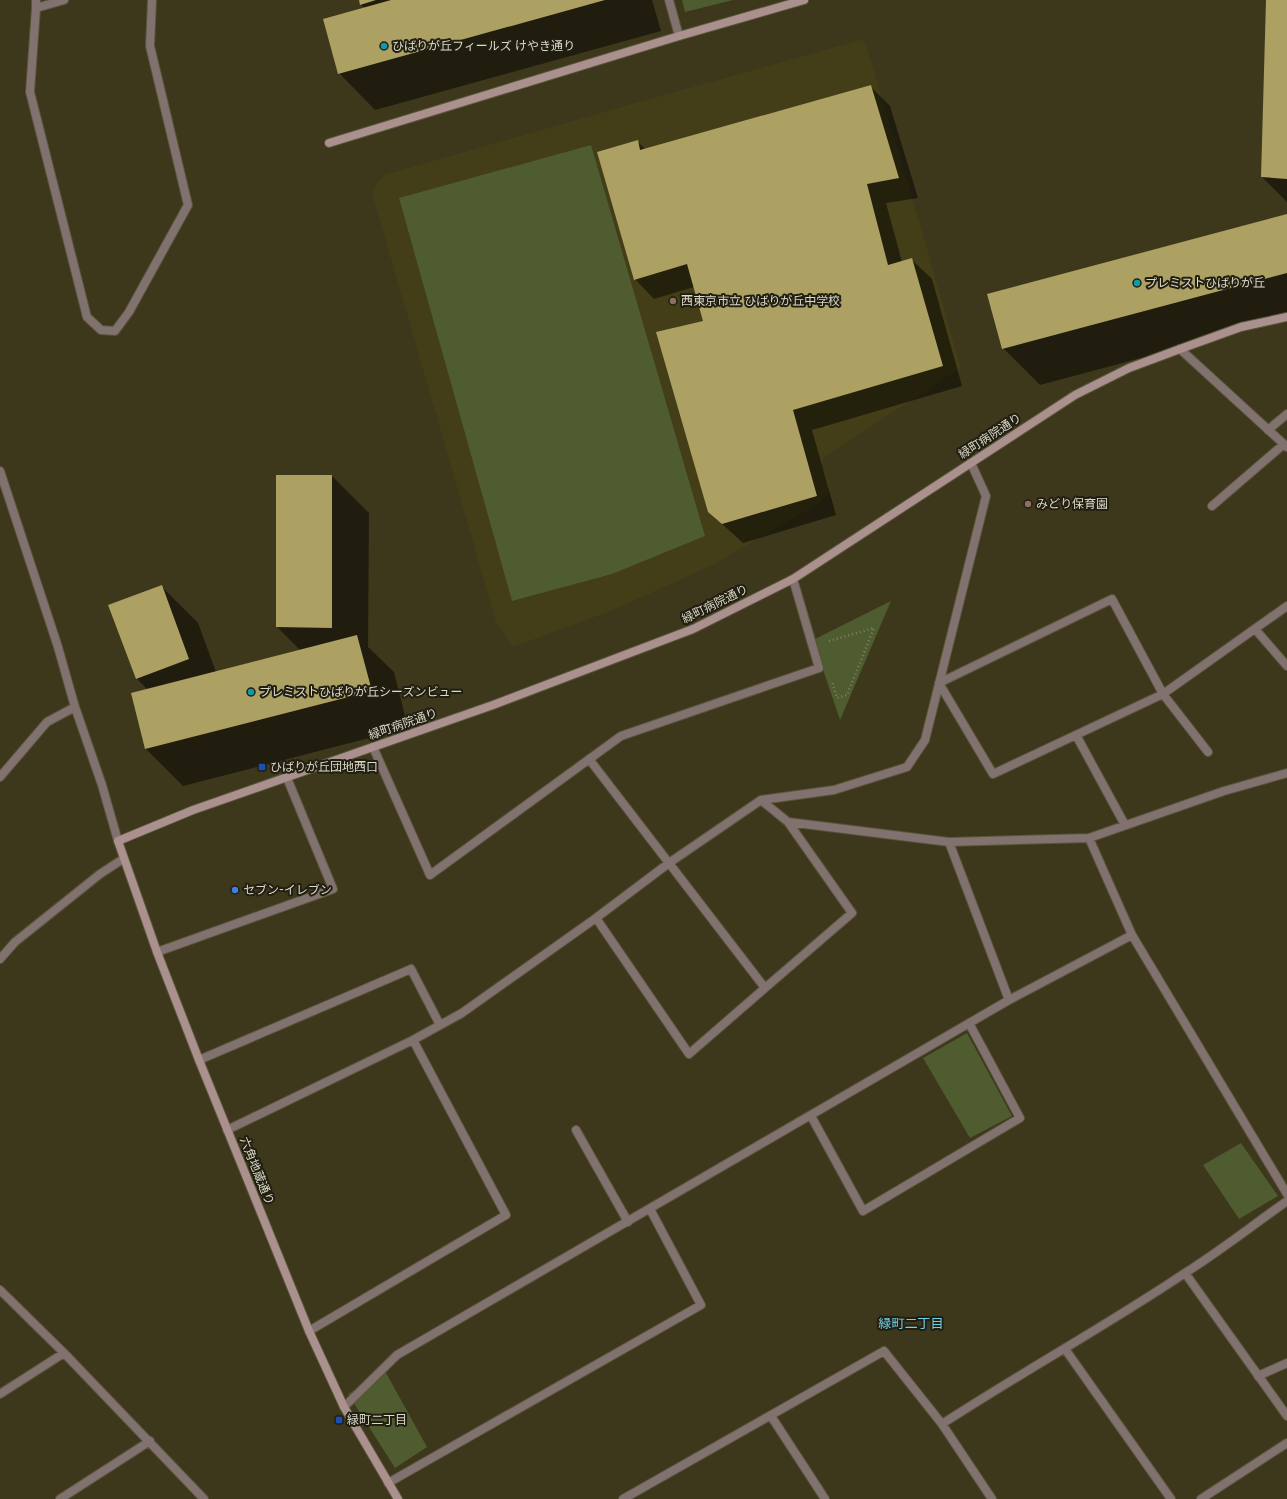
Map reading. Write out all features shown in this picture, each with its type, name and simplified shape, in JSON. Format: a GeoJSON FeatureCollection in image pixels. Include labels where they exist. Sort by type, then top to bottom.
{"type":"FeatureCollection","features":[{"type":"Feature","properties":{"kind":"street"},"geometry":{"type":"LineString","coordinates":[[64,0],[36,4],[30,92],[87,317],[101,330],[115,331],[128,312],[188,205],[150,46],[152,0]]}},
{"type":"Feature","properties":{"kind":"street"},"geometry":{"type":"LineString","coordinates":[[669,0],[679,36]]}},
{"type":"Feature","properties":{"kind":"street"},"geometry":{"type":"LineString","coordinates":[[329,143],[679,36],[804,0]]}},
{"type":"Feature","properties":{"kind":"street","name":"緑町病院通り"},"geometry":{"type":"LineString","coordinates":[[118,841],[193,810],[493,705],[694,629],[793,579],[1075,395],[1129,368],[1180,349],[1241,327],[1287,317]]}},
{"type":"Feature","properties":{"kind":"street"},"geometry":{"type":"LineString","coordinates":[[1180,349],[1285,445],[1212,506]]}},
{"type":"Feature","properties":{"kind":"street"},"geometry":{"type":"LineString","coordinates":[[1268,430],[1287,414]]}},
{"type":"Feature","properties":{"kind":"street"},"geometry":{"type":"LineString","coordinates":[[227,1130],[413,1040],[462,1013],[596,918],[669,863],[761,800],[834,790],[907,767],[925,740],[986,496],[971,463]]}},
{"type":"Feature","properties":{"kind":"street"},"geometry":{"type":"LineString","coordinates":[[0,471],[58,647],[75,707],[102,785],[118,841]]}},
{"type":"Feature","properties":{"kind":"street"},"geometry":{"type":"LineString","coordinates":[[373,747],[430,876],[620,736],[819,668],[793,579]]}},
{"type":"Feature","properties":{"kind":"street"},"geometry":{"type":"LineString","coordinates":[[939,683],[1112,599],[1163,694],[1208,752]]}},
{"type":"Feature","properties":{"kind":"street"},"geometry":{"type":"LineString","coordinates":[[939,683],[993,774],[1163,694],[1287,606]]}},
{"type":"Feature","properties":{"kind":"street"},"geometry":{"type":"LineString","coordinates":[[1255,629],[1287,666]]}},
{"type":"Feature","properties":{"kind":"street"},"geometry":{"type":"LineString","coordinates":[[0,777],[47,722],[75,707]]}},
{"type":"Feature","properties":{"kind":"street"},"geometry":{"type":"LineString","coordinates":[[1076,735],[1125,825]]}},
{"type":"Feature","properties":{"kind":"street"},"geometry":{"type":"LineString","coordinates":[[589,759],[765,988]]}},
{"type":"Feature","properties":{"kind":"street"},"geometry":{"type":"LineString","coordinates":[[788,822],[948,842],[1089,838],[1224,791],[1287,773]]}},
{"type":"Feature","properties":{"kind":"street"},"geometry":{"type":"LineString","coordinates":[[157,952],[333,889],[287,778]]}},
{"type":"Feature","properties":{"kind":"street"},"geometry":{"type":"LineString","coordinates":[[596,918],[689,1054],[852,914],[788,822],[761,800]]}},
{"type":"Feature","properties":{"kind":"street"},"geometry":{"type":"LineString","coordinates":[[1089,838],[1132,935],[1287,1194]]}},
{"type":"Feature","properties":{"kind":"street","name":"六角地蔵通り"},"geometry":{"type":"LineString","coordinates":[[118,841],[123,859],[198,1060],[310,1331],[344,1407],[398,1499]]}},
{"type":"Feature","properties":{"kind":"street"},"geometry":{"type":"LineString","coordinates":[[948,842],[1009,1000]]}},
{"type":"Feature","properties":{"kind":"street"},"geometry":{"type":"LineString","coordinates":[[0,959],[15,942],[100,874],[123,859]]}},
{"type":"Feature","properties":{"kind":"street"},"geometry":{"type":"LineString","coordinates":[[344,1407],[397,1355],[1009,1000],[1132,935]]}},
{"type":"Feature","properties":{"kind":"street"},"geometry":{"type":"LineString","coordinates":[[198,1060],[411,969],[440,1025]]}},
{"type":"Feature","properties":{"kind":"street"},"geometry":{"type":"LineString","coordinates":[[811,1116],[863,1211],[1020,1118],[969,1023]]}},
{"type":"Feature","properties":{"kind":"street"},"geometry":{"type":"LineString","coordinates":[[310,1331],[506,1215],[413,1040]]}},
{"type":"Feature","properties":{"kind":"street"},"geometry":{"type":"LineString","coordinates":[[576,1130],[628,1222]]}},
{"type":"Feature","properties":{"kind":"street"},"geometry":{"type":"LineString","coordinates":[[942,1424],[1000,1386],[1065,1349],[1186,1273],[1287,1201]]}},
{"type":"Feature","properties":{"kind":"street"},"geometry":{"type":"LineString","coordinates":[[388,1483],[701,1305],[650,1209]]}},
{"type":"Feature","properties":{"kind":"street"},"geometry":{"type":"LineString","coordinates":[[1186,1273],[1287,1416]]}},
{"type":"Feature","properties":{"kind":"street"},"geometry":{"type":"LineString","coordinates":[[0,1290],[64,1353],[204,1499]]}},
{"type":"Feature","properties":{"kind":"street"},"geometry":{"type":"LineString","coordinates":[[1065,1349],[1171,1499]]}},
{"type":"Feature","properties":{"kind":"street"},"geometry":{"type":"LineString","coordinates":[[626,1498],[884,1351],[942,1424],[992,1499]]}},
{"type":"Feature","properties":{"kind":"street"},"geometry":{"type":"LineString","coordinates":[[0,1394],[64,1353]]}},
{"type":"Feature","properties":{"kind":"street"},"geometry":{"type":"LineString","coordinates":[[1258,1376],[1287,1363]]}},
{"type":"Feature","properties":{"kind":"street"},"geometry":{"type":"LineString","coordinates":[[770,1416],[825,1499]]}},
{"type":"Feature","properties":{"kind":"street"},"geometry":{"type":"LineString","coordinates":[[60,1499],[150,1442]]}},
{"type":"Feature","properties":{"kind":"street"},"geometry":{"type":"LineString","coordinates":[[1201,1499],[1287,1443]]}},
{"type":"Feature","properties":{"kind":"path"},"geometry":{"type":"LineString","coordinates":[[815,656],[823,653],[820,644],[874,628],[847,695],[837,698],[830,676]]}},
{"type":"Feature","properties":{"kind":"shaded area","name":"西東京市立 ひばりが丘中学校"},"geometry":{"type":"Polygon","coordinates":[[[864,39],[923,234],[961,368],[823,458],[822,466],[829,481],[829,492],[819,503],[713,565],[611,611],[513,647],[496,622],[372,193],[376,184],[384,175],[864,39]]]}},
{"type":"Feature","properties":{"kind":"green space"},"geometry":{"type":"Polygon","coordinates":[[[682,0],[733,0],[685,12],[682,0]]]}},
{"type":"Feature","properties":{"kind":"green space"},"geometry":{"type":"Polygon","coordinates":[[[591,145],[705,536],[612,574],[512,601],[399,198],[591,145]]]}},
{"type":"Feature","properties":{"kind":"green space"},"geometry":{"type":"Polygon","coordinates":[[[891,601],[840,720],[813,640],[891,601]]]}},
{"type":"Feature","properties":{"kind":"green space"},"geometry":{"type":"Polygon","coordinates":[[[967,1033],[1012,1116],[970,1138],[923,1058],[967,1033]]]}},
{"type":"Feature","properties":{"kind":"green space"},"geometry":{"type":"Polygon","coordinates":[[[1241,1143],[1278,1196],[1239,1219],[1203,1165],[1241,1143]]]}},
{"type":"Feature","properties":{"kind":"green space"},"geometry":{"type":"Polygon","coordinates":[[[385,1371],[427,1447],[395,1468],[348,1394],[385,1371]]]}},
{"type":"Feature","properties":{"kind":"building"},"geometry":{"type":"Polygon","coordinates":[[[359,0],[376,0],[360,5],[359,0]]]}},
{"type":"Feature","properties":{"kind":"building","name":"ひばりが丘フィールズ けやき通り"},"geometry":{"type":"Polygon","coordinates":[[[391,0],[605,0],[338,74],[323,19],[391,0]]]}},
{"type":"Feature","properties":{"kind":"building"},"geometry":{"type":"Polygon","coordinates":[[[1266,0],[1287,0],[1287,179],[1261,177],[1266,0]]]}},
{"type":"Feature","properties":{"kind":"building"},"geometry":{"type":"Polygon","coordinates":[[[871,85],[899,178],[867,184],[888,265],[912,258],[943,366],[793,410],[817,496],[722,524],[708,512],[656,332],[703,321],[687,264],[634,280],[597,152],[638,140],[640,150],[871,85]]]}},
{"type":"Feature","properties":{"kind":"building","name":"プレミストひばりが丘"},"geometry":{"type":"Polygon","coordinates":[[[1287,214],[1287,273],[1002,349],[987,294],[1287,214]]]}},
{"type":"Feature","properties":{"kind":"building"},"geometry":{"type":"Polygon","coordinates":[[[276,475],[332,475],[332,628],[276,627],[276,475]]]}},
{"type":"Feature","properties":{"kind":"building"},"geometry":{"type":"Polygon","coordinates":[[[162,585],[189,659],[136,679],[108,605],[162,585]]]}},
{"type":"Feature","properties":{"kind":"building","name":"プレミストひばりが丘シーズンビュー"},"geometry":{"type":"Polygon","coordinates":[[[357,635],[372,691],[145,749],[131,693],[357,635]]]}},
{"type":"Feature","properties":{"kind":"place","name":"ひばりが丘フィールズ けやき通り"},"geometry":{"type":"Point","coordinates":[384,46]}},
{"type":"Feature","properties":{"kind":"place","name":"プレミストひばりが丘"},"geometry":{"type":"Point","coordinates":[1137,283]}},
{"type":"Feature","properties":{"kind":"place","name":"西東京市立 ひばりが丘中学校"},"geometry":{"type":"Point","coordinates":[673,301]}},
{"type":"Feature","properties":{"kind":"place","name":"みどり保育園"},"geometry":{"type":"Point","coordinates":[1028,504]}},
{"type":"Feature","properties":{"kind":"place","name":"プレミストひばりが丘シーズンビュー"},"geometry":{"type":"Point","coordinates":[251,692]}},
{"type":"Feature","properties":{"kind":"place","name":"ひばりが丘団地西口"},"geometry":{"type":"Point","coordinates":[262,767]}},
{"type":"Feature","properties":{"kind":"place","name":"セブン-イレブン"},"geometry":{"type":"Point","coordinates":[235,890]}},
{"type":"Feature","properties":{"kind":"place","name":"緑町二丁目"},"geometry":{"type":"Point","coordinates":[339,1420]}},
{"type":"Feature","properties":{"kind":"district","name":"緑町二丁目"},"geometry":{"type":"Point","coordinates":[911,1323]}}]}
